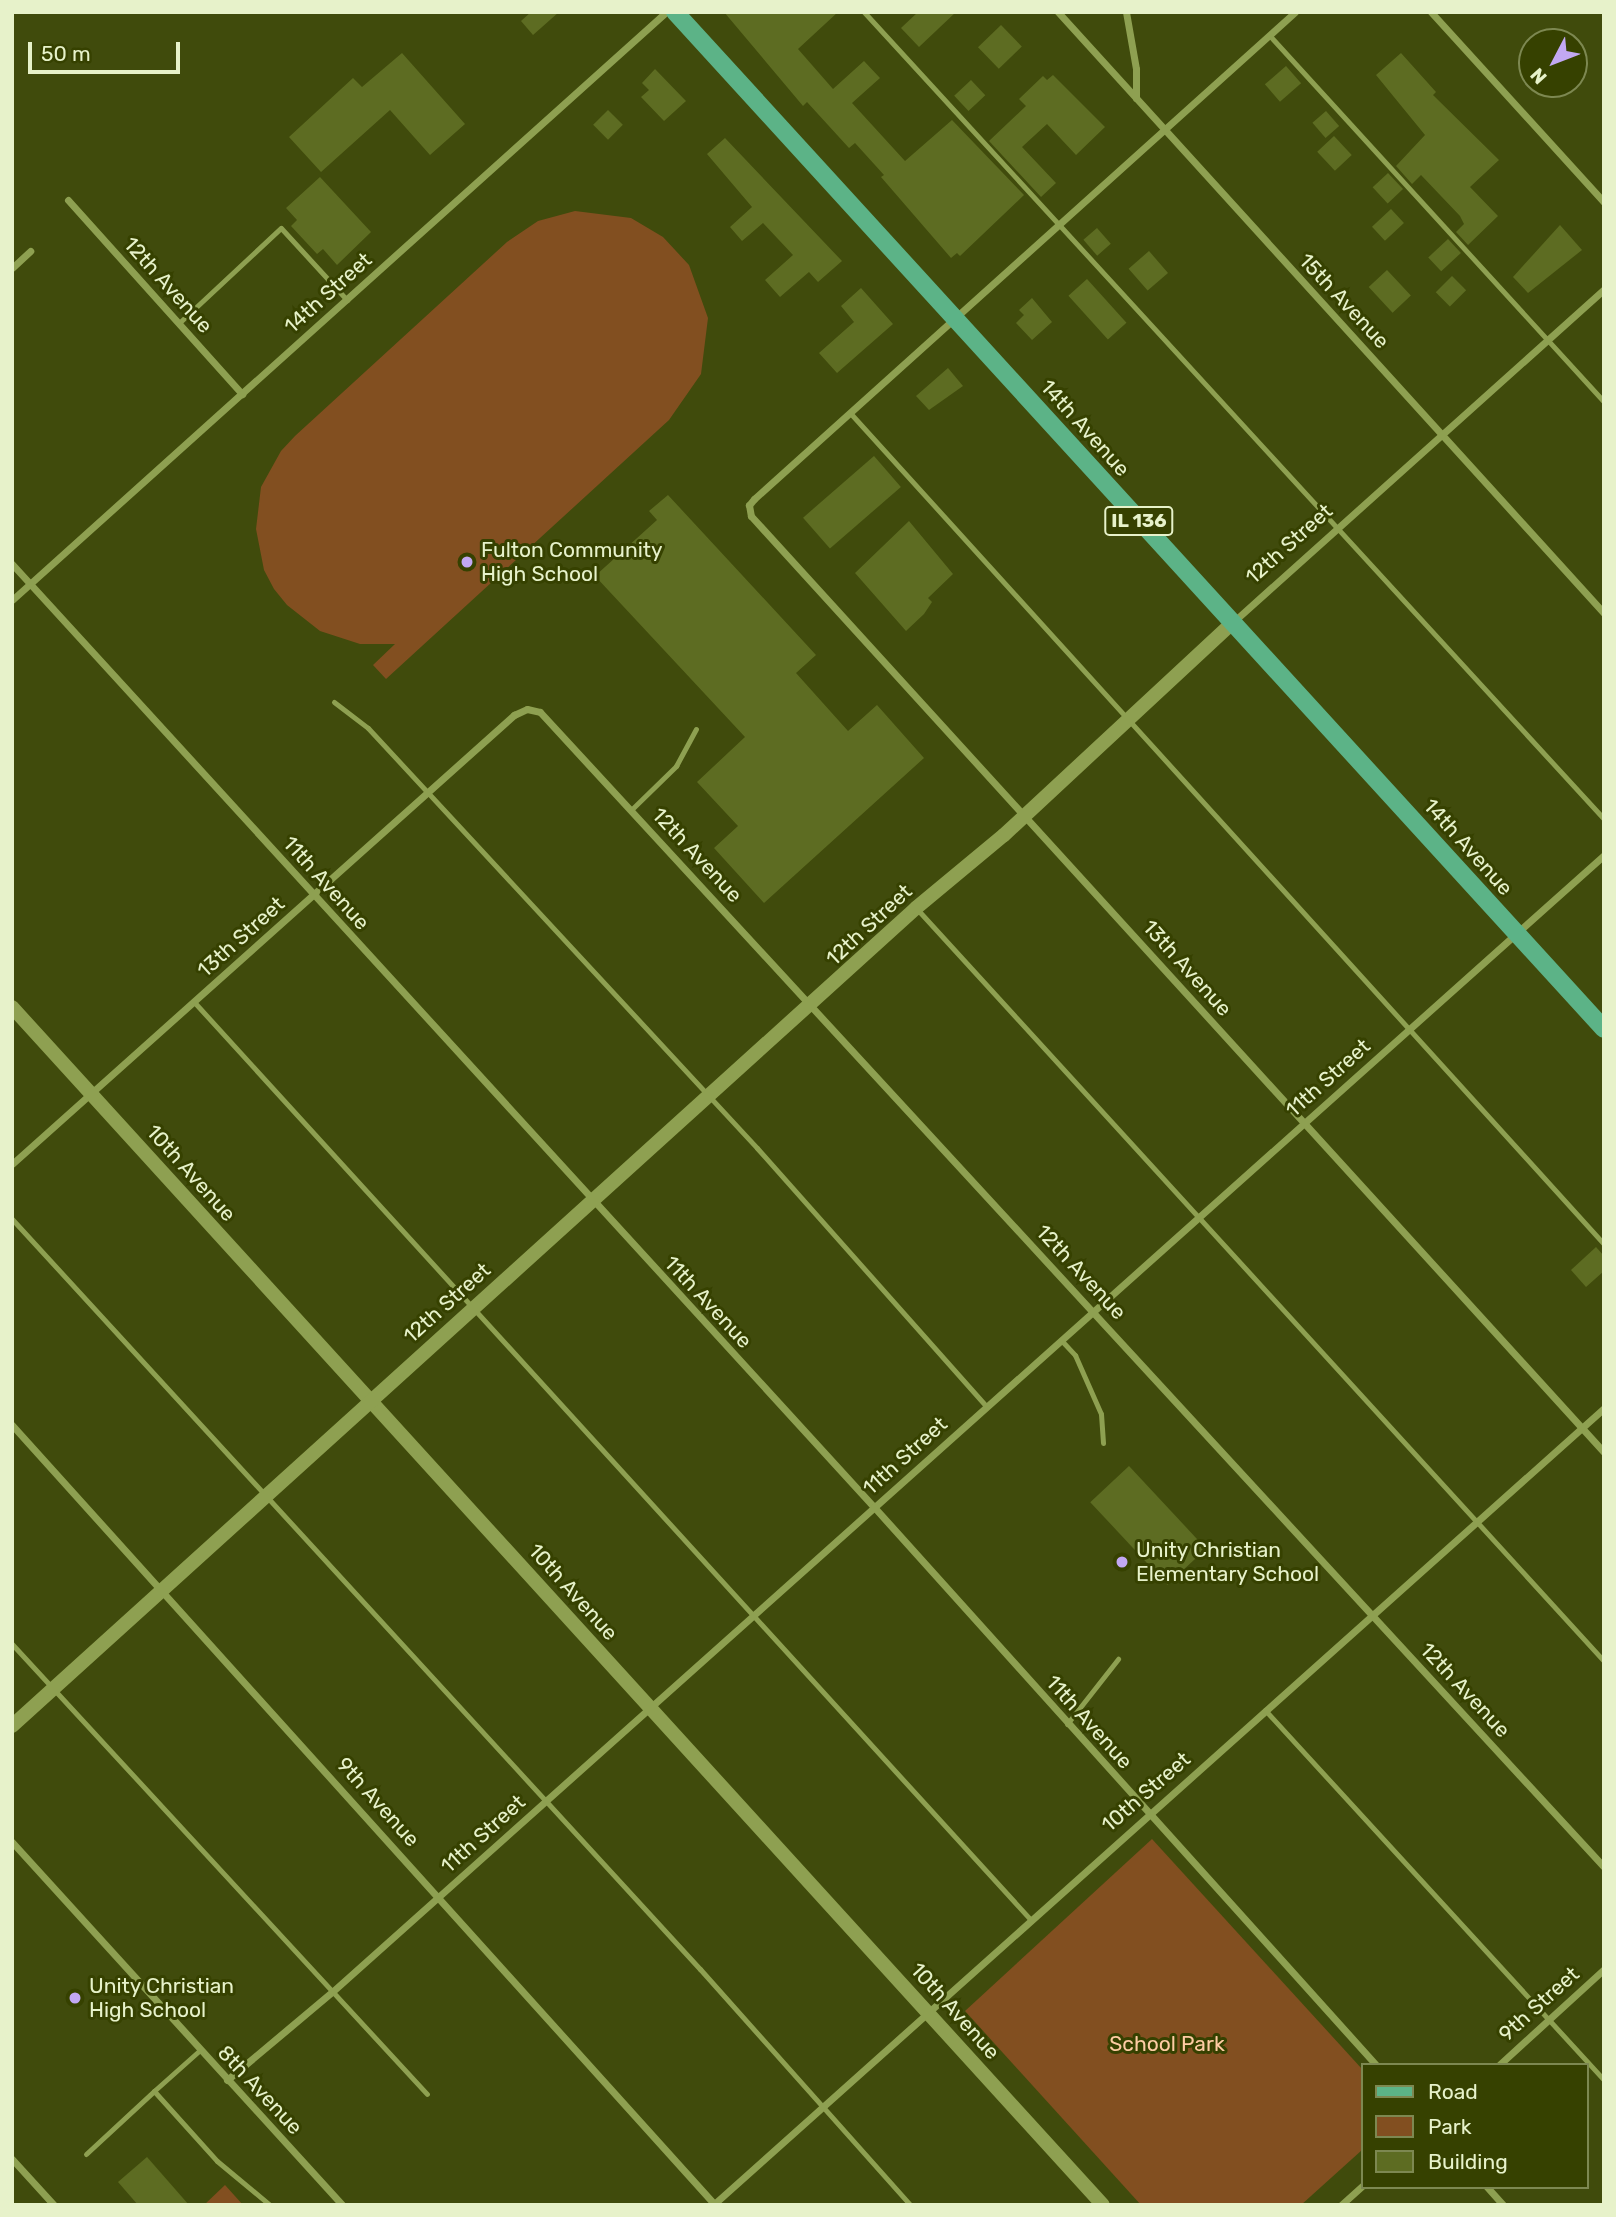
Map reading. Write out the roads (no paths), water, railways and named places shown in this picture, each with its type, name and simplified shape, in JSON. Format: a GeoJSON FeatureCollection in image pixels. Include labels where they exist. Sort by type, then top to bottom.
{"type":"FeatureCollection","features":[{"type":"Feature","properties":{"kind":"main road","name":"14th Avenue"},"geometry":{"type":"LineString","coordinates":[[675,12],[1604,1030]]}},
{"type":"Feature","properties":{"kind":"street","name":"14th Street"},"geometry":{"type":"LineString","coordinates":[[12,600],[666,12]]}},
{"type":"Feature","properties":{"kind":"street","name":"15th Avenue"},"geometry":{"type":"LineString","coordinates":[[1058,12],[1604,613]]}},
{"type":"Feature","properties":{"kind":"street"},"geometry":{"type":"LineString","coordinates":[[1126,12],[1136,69],[1136,98]]}},
{"type":"Feature","properties":{"kind":"street"},"geometry":{"type":"LineString","coordinates":[[852,415],[1055,224],[1296,12]]}},
{"type":"Feature","properties":{"kind":"street"},"geometry":{"type":"LineString","coordinates":[[1430,12],[1604,202]]}},
{"type":"Feature","properties":{"kind":"street","name":"12th Avenue"},"geometry":{"type":"LineString","coordinates":[[68,200],[242,394]]}},
{"type":"Feature","properties":{"kind":"street"},"geometry":{"type":"LineString","coordinates":[[12,268],[30,251]]}},
{"type":"Feature","properties":{"kind":"street","name":"12th Street"},"geometry":{"type":"LineString","coordinates":[[12,1726],[370,1400],[812,1005],[1126,718],[1604,289]]}},
{"type":"Feature","properties":{"kind":"street","name":"13th Avenue"},"geometry":{"type":"LineString","coordinates":[[852,415],[749,505],[751,516],[1604,1452]]}},
{"type":"Feature","properties":{"kind":"street","name":"11th Avenue"},"geometry":{"type":"LineString","coordinates":[[12,564],[591,1201],[874,1507],[1374,2063]]}},
{"type":"Feature","properties":{"kind":"street","name":"12th Avenue"},"geometry":{"type":"LineString","coordinates":[[527,709],[540,712],[632,809],[1604,1867]]}},
{"type":"Feature","properties":{"kind":"street","name":"13th Street"},"geometry":{"type":"LineString","coordinates":[[12,1164],[514,715],[527,709]]}},
{"type":"Feature","properties":{"kind":"street","name":"11th Street"},"geometry":{"type":"LineString","coordinates":[[227,2080],[440,1896],[1604,855]]}},
{"type":"Feature","properties":{"kind":"street","name":"10th Avenue"},"geometry":{"type":"LineString","coordinates":[[12,1007],[1103,2205]]}},
{"type":"Feature","properties":{"kind":"street","name":"10th Street"},"geometry":{"type":"LineString","coordinates":[[714,2204],[1370,1613],[1479,1522],[1604,1408]]}},
{"type":"Feature","properties":{"kind":"street","name":"9th Avenue"},"geometry":{"type":"LineString","coordinates":[[12,1425],[440,1896],[714,2204]]}},
{"type":"Feature","properties":{"kind":"street","name":"8th Avenue"},"geometry":{"type":"LineString","coordinates":[[12,1842],[342,2205]]}},
{"type":"Feature","properties":{"kind":"street","name":"9th Street"},"geometry":{"type":"LineString","coordinates":[[1501,2063],[1604,1969]]}},
{"type":"Feature","properties":{"kind":"street"},"geometry":{"type":"LineString","coordinates":[[12,2159],[54,2205]]}},
{"type":"Feature","properties":{"kind":"street"},"geometry":{"type":"LineString","coordinates":[[1341,2205],[1360,2188]]}},
{"type":"Feature","properties":{"kind":"street"},"geometry":{"type":"LineString","coordinates":[[1489,2189],[1503,2205]]}},
{"type":"Feature","properties":{"kind":"lane"},"geometry":{"type":"LineString","coordinates":[[864,12],[1055,224],[1604,819]]}},
{"type":"Feature","properties":{"kind":"lane"},"geometry":{"type":"LineString","coordinates":[[1270,36],[1604,402]]}},
{"type":"Feature","properties":{"kind":"lane"},"geometry":{"type":"LineString","coordinates":[[179,323],[281,228],[347,300]]}},
{"type":"Feature","properties":{"kind":"lane"},"geometry":{"type":"LineString","coordinates":[[852,415],[1604,1244]]}},
{"type":"Feature","properties":{"kind":"lane"},"geometry":{"type":"LineString","coordinates":[[334,702],[368,728],[706,1098],[757,1148],[986,1406]]}},
{"type":"Feature","properties":{"kind":"lane"},"geometry":{"type":"LineString","coordinates":[[632,809],[676,766],[696,729]]}},
{"type":"Feature","properties":{"kind":"lane"},"geometry":{"type":"LineString","coordinates":[[916,908],[1604,1661]]}},
{"type":"Feature","properties":{"kind":"lane"},"geometry":{"type":"LineString","coordinates":[[195,1003],[474,1307],[751,1617],[1030,1919]]}},
{"type":"Feature","properties":{"kind":"lane"},"geometry":{"type":"LineString","coordinates":[[12,1219],[910,2205]]}},
{"type":"Feature","properties":{"kind":"lane"},"geometry":{"type":"LineString","coordinates":[[1061,1340],[1074,1355],[1101,1414],[1103,1443]]}},
{"type":"Feature","properties":{"kind":"lane"},"geometry":{"type":"LineString","coordinates":[[12,1644],[427,2094]]}},
{"type":"Feature","properties":{"kind":"lane"},"geometry":{"type":"LineString","coordinates":[[1067,1724],[1118,1659]]}},
{"type":"Feature","properties":{"kind":"lane"},"geometry":{"type":"LineString","coordinates":[[1265,1710],[1604,2080]]}},
{"type":"Feature","properties":{"kind":"lane"},"geometry":{"type":"LineString","coordinates":[[86,2154],[200,2050]]}},
{"type":"Feature","properties":{"kind":"lane"},"geometry":{"type":"LineString","coordinates":[[154,2091],[217,2161],[271,2205]]}},
{"type":"Feature","properties":{"kind":"place","name":"Fulton Community High School"},"geometry":{"type":"Point","coordinates":[467,562]}},
{"type":"Feature","properties":{"kind":"place","name":"Unity Christian Elementary School"},"geometry":{"type":"Point","coordinates":[1122,1562]}},
{"type":"Feature","properties":{"kind":"place","name":"Unity Christian High School"},"geometry":{"type":"Point","coordinates":[75,1998]}},
{"type":"Feature","properties":{"kind":"park label","name":"School Park"},"geometry":{"type":"Point","coordinates":[1167,2044]}}]}
